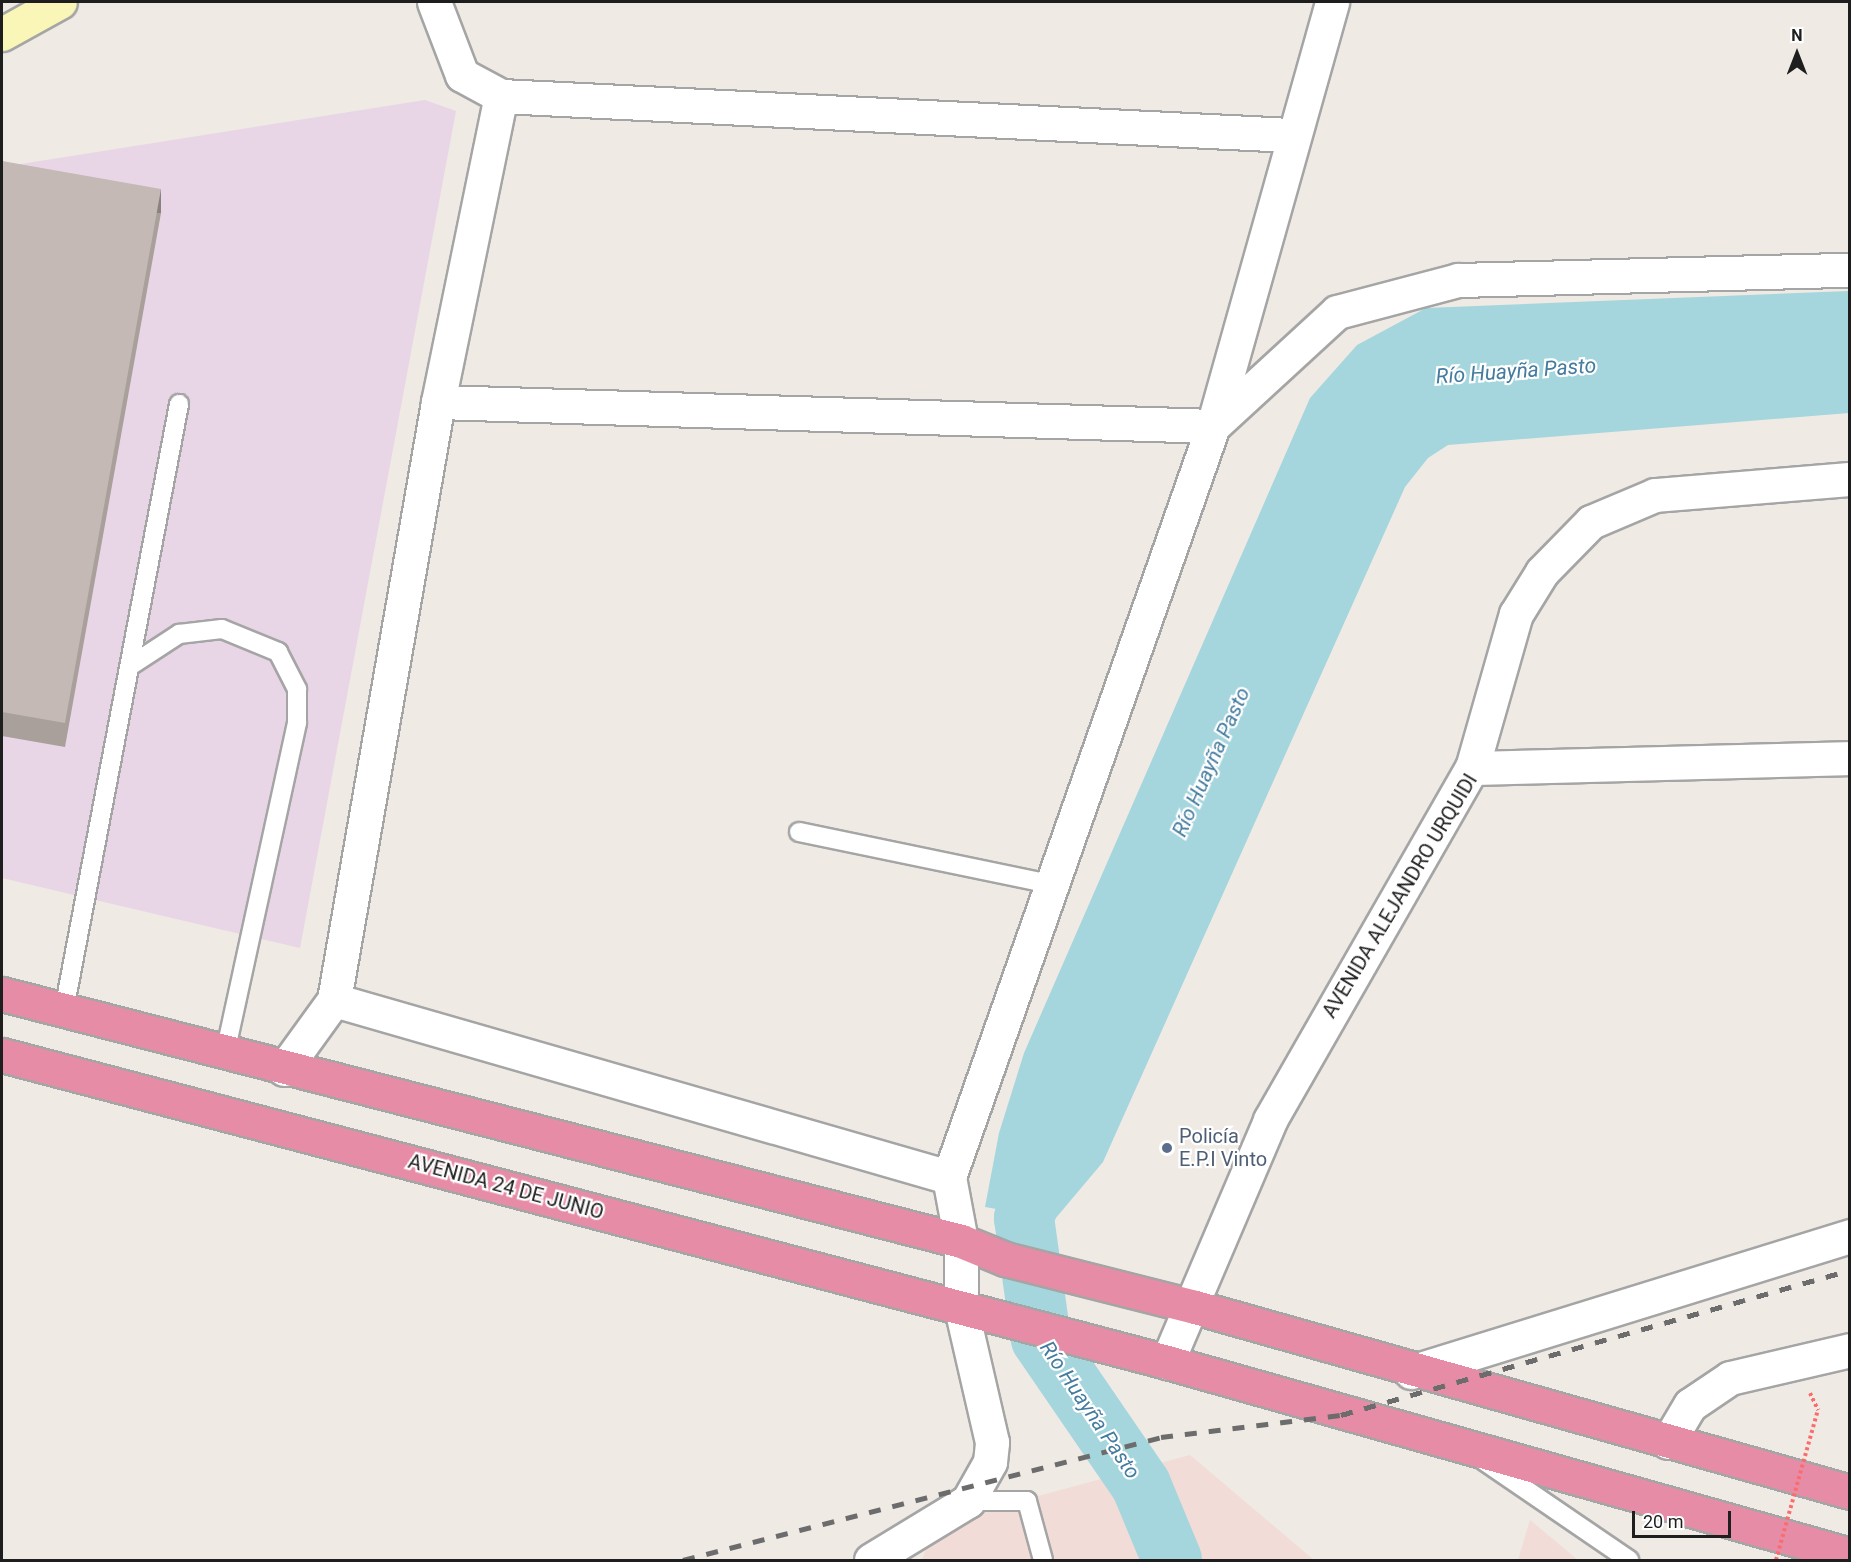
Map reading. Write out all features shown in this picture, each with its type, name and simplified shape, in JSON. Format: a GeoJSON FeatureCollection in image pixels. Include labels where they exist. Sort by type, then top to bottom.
{"type":"FeatureCollection","features":[{"type":"Feature","properties":{"kind":"highway"},"geometry":{"type":"LineString","coordinates":[[2,994],[225,1054],[961,1241],[1005,1259],[1195,1306],[1411,1372],[1850,1492]]}},
{"type":"Feature","properties":{"kind":"highway","name":"AVENIDA 24 DE JUNIO"},"geometry":{"type":"LineString","coordinates":[[2,1055],[1167,1362],[1850,1555]]}},
{"type":"Feature","properties":{"kind":"street"},"geometry":{"type":"LineString","coordinates":[[2,34],[60,2]]}},
{"type":"Feature","properties":{"kind":"street"},"geometry":{"type":"LineString","coordinates":[[434,2],[462,75],[501,96],[1291,135]]}},
{"type":"Feature","properties":{"kind":"street"},"geometry":{"type":"LineString","coordinates":[[871,1560],[968,1501],[990,1462],[992,1442],[962,1308],[961,1241],[949,1177],[1055,885],[1213,426],[1291,135],[1332,2]]}},
{"type":"Feature","properties":{"kind":"street"},"geometry":{"type":"LineString","coordinates":[[284,1069],[334,1000],[438,402],[501,96]]}},
{"type":"Feature","properties":{"kind":"street"},"geometry":{"type":"LineString","coordinates":[[438,402],[1213,426],[1337,312],[1458,280],[1850,270]]}},
{"type":"Feature","properties":{"kind":"street"},"geometry":{"type":"LineString","coordinates":[[1472,768],[1516,615],[1542,572],[1591,522],[1655,495],[1850,479]]}},
{"type":"Feature","properties":{"kind":"street","name":"AVENIDA ALEJANDRO URQUIDI"},"geometry":{"type":"LineString","coordinates":[[1167,1362],[1195,1306],[1226,1213],[1270,1120],[1472,768],[1850,758]]}},
{"type":"Feature","properties":{"kind":"street"},"geometry":{"type":"LineString","coordinates":[[334,1000],[949,1177]]}},
{"type":"Feature","properties":{"kind":"street"},"geometry":{"type":"LineString","coordinates":[[1411,1372],[1850,1236]]}},
{"type":"Feature","properties":{"kind":"street"},"geometry":{"type":"LineString","coordinates":[[1668,1442],[1690,1405],[1730,1378],[1848,1352]]}},
{"type":"Feature","properties":{"kind":"lane"},"geometry":{"type":"LineString","coordinates":[[64,1010],[179,404]]}},
{"type":"Feature","properties":{"kind":"lane"},"geometry":{"type":"LineString","coordinates":[[130,666],[179,634],[222,629],[278,652],[297,689],[297,723],[225,1054]]}},
{"type":"Feature","properties":{"kind":"lane"},"geometry":{"type":"LineString","coordinates":[[799,832],[1055,885]]}},
{"type":"Feature","properties":{"kind":"lane"},"geometry":{"type":"LineString","coordinates":[[1462,1446],[1629,1560]]}},
{"type":"Feature","properties":{"kind":"lane"},"geometry":{"type":"LineString","coordinates":[[968,1501],[1027,1501],[1043,1560]]}},
{"type":"Feature","properties":{"kind":"path"},"geometry":{"type":"LineString","coordinates":[[1776,1560],[1818,1410]]}},
{"type":"Feature","properties":{"kind":"shaded area"},"geometry":{"type":"Polygon","coordinates":[[[425,100],[456,111],[300,948],[2,878],[2,167],[425,100]]]}},
{"type":"Feature","properties":{"kind":"shaded area"},"geometry":{"type":"Polygon","coordinates":[[[1190,1455],[1314,1560],[922,1560],[928,1543],[961,1517],[1190,1455]]]}},
{"type":"Feature","properties":{"kind":"shaded area"},"geometry":{"type":"Polygon","coordinates":[[[1530,1520],[1578,1560],[1518,1560],[1530,1520]]]}},
{"type":"Feature","properties":{"kind":"water"},"geometry":{"type":"Polygon","coordinates":[[[1849,291],[1849,413],[1448,445],[1428,458],[1405,487],[1103,1162],[1055,1219],[985,1207],[999,1133],[1024,1053],[1310,398],[1357,345],[1426,308],[1849,291]]]}},
{"type":"Feature","properties":{"kind":"building"},"geometry":{"type":"Polygon","coordinates":[[[2,161],[161,189],[65,723],[2,712],[2,161]]]}},
{"type":"Feature","properties":{"kind":"waterway","name":"Río Huayña Pasto"},"geometry":{"type":"LineString","coordinates":[[1052,1135],[1024,1218],[1041,1339],[1141,1485],[1172,1560]]}},
{"type":"Feature","properties":{"kind":"railway"},"geometry":{"type":"LineString","coordinates":[[683,1560],[1161,1437],[1341,1415],[1850,1270]]}},
{"type":"Feature","properties":{"kind":"place","name":"Policía E.P.I Vinto"},"geometry":{"type":"Point","coordinates":[1167,1148]}}]}
